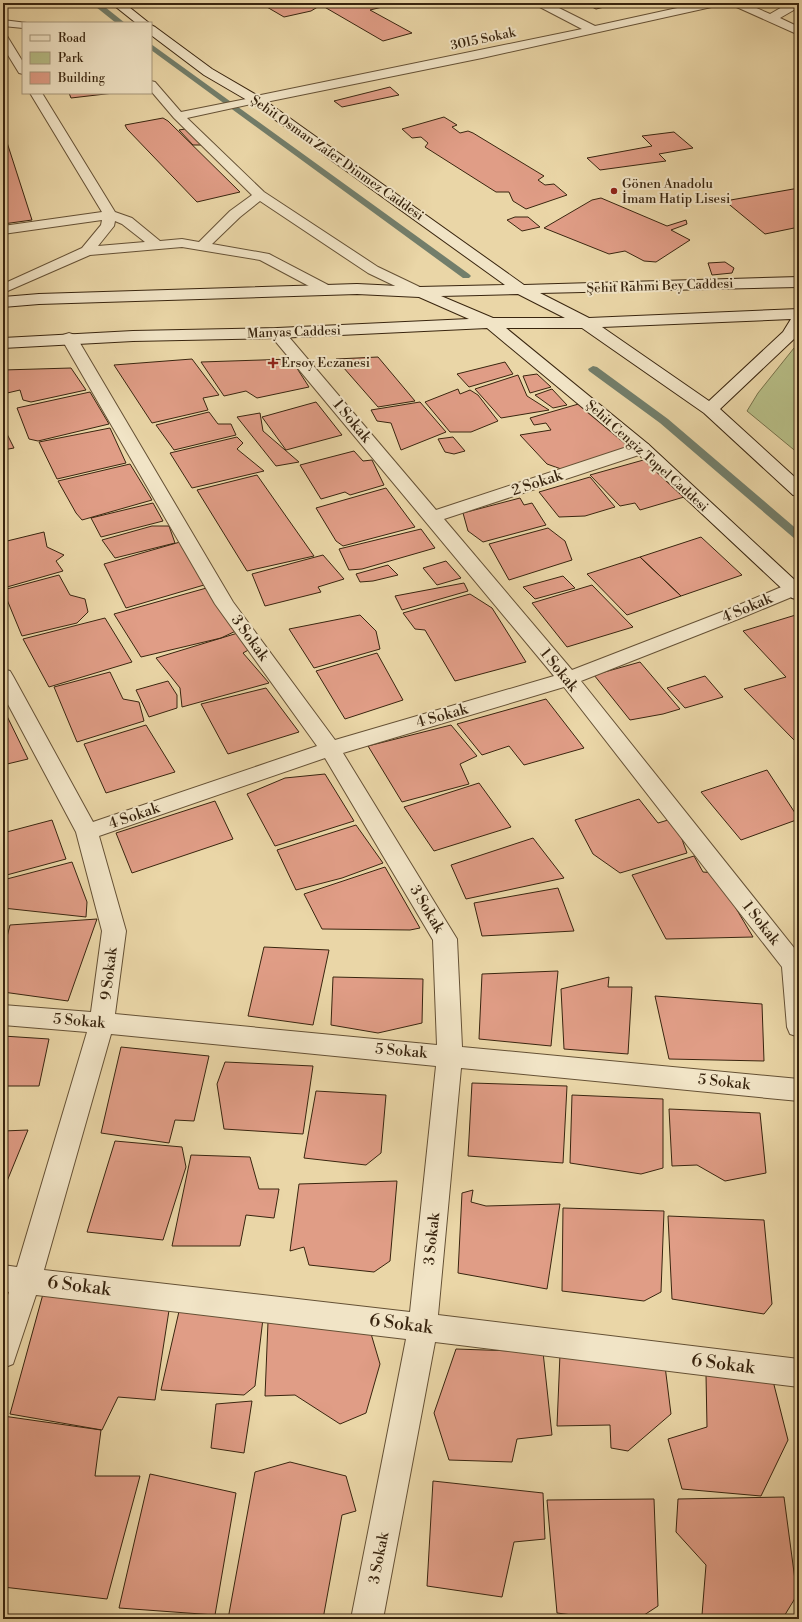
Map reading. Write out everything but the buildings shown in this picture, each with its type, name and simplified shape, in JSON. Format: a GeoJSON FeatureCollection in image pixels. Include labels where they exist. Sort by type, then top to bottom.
{"type":"FeatureCollection","features":[{"type":"Feature","properties":{"kind":"street"},"geometry":{"type":"LineString","coordinates":[[117,3],[142,22]]}},
{"type":"Feature","properties":{"kind":"street"},"geometry":{"type":"LineString","coordinates":[[540,3],[592,29]]}},
{"type":"Feature","properties":{"kind":"street","name":"3015 Sokak"},"geometry":{"type":"LineString","coordinates":[[256,100],[482,54],[716,3]]}},
{"type":"Feature","properties":{"kind":"street"},"geometry":{"type":"LineString","coordinates":[[736,3],[799,31]]}},
{"type":"Feature","properties":{"kind":"street"},"geometry":{"type":"LineString","coordinates":[[772,18],[797,3]]}},
{"type":"Feature","properties":{"kind":"street","name":"Şehit Osman Zafer Dinmez Caddesi"},"geometry":{"type":"LineString","coordinates":[[152,30],[208,72],[256,100],[522,290],[586,323]]}},
{"type":"Feature","properties":{"kind":"street","name":"Şehit Rahmi Bey Caddesi"},"geometry":{"type":"LineString","coordinates":[[522,290],[799,282]]}},
{"type":"Feature","properties":{"kind":"street"},"geometry":{"type":"LineString","coordinates":[[3,302],[39,299],[357,289],[419,292],[522,290]]}},
{"type":"Feature","properties":{"kind":"street"},"geometry":{"type":"LineString","coordinates":[[419,292],[491,323]]}},
{"type":"Feature","properties":{"kind":"street"},"geometry":{"type":"LineString","coordinates":[[586,323],[799,314]]}},
{"type":"Feature","properties":{"kind":"street"},"geometry":{"type":"LineString","coordinates":[[710,408],[789,335],[799,318]]}},
{"type":"Feature","properties":{"kind":"street","name":"Manyas Caddesi"},"geometry":{"type":"LineString","coordinates":[[3,343],[69,338],[277,333],[491,323],[586,323]]}},
{"type":"Feature","properties":{"kind":"street","name":"Şehit Cengiz Topel Caddesi"},"geometry":{"type":"LineString","coordinates":[[491,323],[642,448],[796,591]]}},
{"type":"Feature","properties":{"kind":"street"},"geometry":{"type":"LineString","coordinates":[[586,323],[710,408],[799,491]]}},
{"type":"Feature","properties":{"kind":"street","name":"1 Sokak"},"geometry":{"type":"LineString","coordinates":[[277,333],[568,679],[794,965],[799,1027]]}},
{"type":"Feature","properties":{"kind":"street","name":"3 Sokak"},"geometry":{"type":"LineString","coordinates":[[69,338],[225,604],[330,749],[445,939],[450,1056],[423,1327],[367,1619]]}},
{"type":"Feature","properties":{"kind":"street","name":"2 Sokak"},"geometry":{"type":"LineString","coordinates":[[433,517],[642,448]]}},
{"type":"Feature","properties":{"kind":"street","name":"4 Sokak"},"geometry":{"type":"LineString","coordinates":[[87,832],[330,749],[568,679],[796,591]]}},
{"type":"Feature","properties":{"kind":"street","name":"9 Sokak"},"geometry":{"type":"LineString","coordinates":[[3,676],[87,832],[114,931],[102,1023],[15,1279],[3,1354]]}},
{"type":"Feature","properties":{"kind":"street","name":"5 Sokak"},"geometry":{"type":"LineString","coordinates":[[3,1015],[102,1023],[799,1090]]}},
{"type":"Feature","properties":{"kind":"street","name":"6 Sokak"},"geometry":{"type":"LineString","coordinates":[[15,1279],[799,1373]]}},
{"type":"Feature","properties":{"kind":"lane"},"geometry":{"type":"LineString","coordinates":[[3,24],[22,25]]}},
{"type":"Feature","properties":{"kind":"lane"},"geometry":{"type":"LineString","coordinates":[[3,38],[22,69]]}},
{"type":"Feature","properties":{"kind":"lane"},"geometry":{"type":"LineString","coordinates":[[152,85],[178,116],[260,195],[373,270],[419,292]]}},
{"type":"Feature","properties":{"kind":"lane"},"geometry":{"type":"LineString","coordinates":[[37,94],[110,214],[107,226],[87,251]]}},
{"type":"Feature","properties":{"kind":"lane"},"geometry":{"type":"LineString","coordinates":[[178,116],[256,100]]}},
{"type":"Feature","properties":{"kind":"lane"},"geometry":{"type":"LineString","coordinates":[[202,247],[235,214],[260,195]]}},
{"type":"Feature","properties":{"kind":"lane"},"geometry":{"type":"LineString","coordinates":[[3,230],[110,214],[127,221],[157,245]]}},
{"type":"Feature","properties":{"kind":"lane"},"geometry":{"type":"LineString","coordinates":[[3,290],[87,251],[182,243],[264,257],[327,290]]}},
{"type":"Feature","properties":{"kind":"green space"},"geometry":{"type":"Polygon","coordinates":[[[799,347],[799,454],[747,411],[758,393],[794,348],[799,347]]]}},
{"type":"Feature","properties":{"kind":"waterway"},"geometry":{"type":"LineString","coordinates":[[95,3],[120,22]]}},
{"type":"Feature","properties":{"kind":"waterway"},"geometry":{"type":"LineString","coordinates":[[152,47],[466,276]]}},
{"type":"Feature","properties":{"kind":"waterway"},"geometry":{"type":"LineString","coordinates":[[593,369],[664,421],[799,537]]}},
{"type":"Feature","properties":{"kind":"place","name":"Gönen Anadolu İmam Hatip Lisesi"},"geometry":{"type":"Point","coordinates":[614,191]}},
{"type":"Feature","properties":{"kind":"place","name":"Ersoy Eczanesi"},"geometry":{"type":"Point","coordinates":[273,363]}}]}
